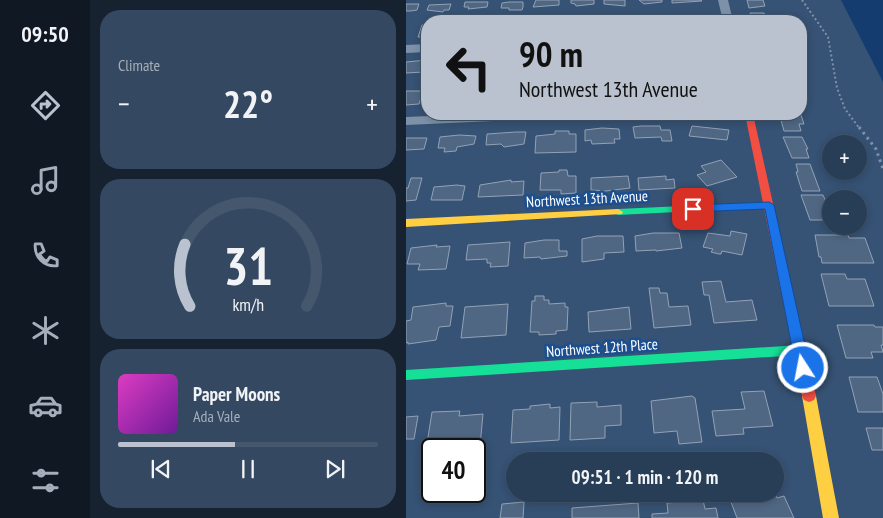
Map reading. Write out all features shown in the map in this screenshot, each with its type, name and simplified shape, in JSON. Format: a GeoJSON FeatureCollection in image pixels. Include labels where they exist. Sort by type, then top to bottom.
{"type":"FeatureCollection","features":[{"type":"Feature","properties":{"kind":"street"},"geometry":{"type":"LineString","coordinates":[[722,0],[726,15]]}},
{"type":"Feature","properties":{"kind":"street"},"geometry":{"type":"LineString","coordinates":[[406,49],[421,48]]}},
{"type":"Feature","properties":{"kind":"street"},"geometry":{"type":"LineString","coordinates":[[406,121],[428,120]]}},
{"type":"Feature","properties":{"kind":"street"},"geometry":{"type":"LineString","coordinates":[[750,120],[800,350],[831,518]]}},
{"type":"Feature","properties":{"kind":"street","name":"Northwest 13th Avenue"},"geometry":{"type":"LineString","coordinates":[[406,223],[769,205]]}},
{"type":"Feature","properties":{"kind":"street","name":"Northwest 12th Place"},"geometry":{"type":"LineString","coordinates":[[406,375],[800,350]]}},
{"type":"Feature","properties":{"kind":"path"},"geometry":{"type":"LineString","coordinates":[[802,0],[828,37],[837,88],[845,109],[876,149],[883,169]]}},
{"type":"Feature","properties":{"kind":"water"},"geometry":{"type":"Polygon","coordinates":[[[841,0],[883,0],[883,82],[841,0]]]}},
{"type":"Feature","properties":{"kind":"building"},"geometry":{"type":"Polygon","coordinates":[[[536,0],[559,0],[559,5],[533,7],[536,0]]]}},
{"type":"Feature","properties":{"kind":"building"},"geometry":{"type":"Polygon","coordinates":[[[571,0],[594,0],[594,4],[576,6],[571,3],[571,0]]]}},
{"type":"Feature","properties":{"kind":"building"},"geometry":{"type":"Polygon","coordinates":[[[604,0],[625,0],[625,6],[604,4],[604,0]]]}},
{"type":"Feature","properties":{"kind":"building"},"geometry":{"type":"Polygon","coordinates":[[[639,0],[662,0],[662,2],[644,4],[639,0]]]}},
{"type":"Feature","properties":{"kind":"building"},"geometry":{"type":"Polygon","coordinates":[[[672,0],[701,0],[702,1],[672,3],[672,0]]]}},
{"type":"Feature","properties":{"kind":"building"},"geometry":{"type":"Polygon","coordinates":[[[747,0],[763,0],[765,6],[749,8],[747,0]]]}},
{"type":"Feature","properties":{"kind":"building"},"geometry":{"type":"Polygon","coordinates":[[[465,2],[488,2],[487,7],[468,9],[469,7],[464,7],[465,2]]]}},
{"type":"Feature","properties":{"kind":"building"},"geometry":{"type":"Polygon","coordinates":[[[523,2],[522,10],[501,8],[502,3],[523,2]]]}},
{"type":"Feature","properties":{"kind":"building"},"geometry":{"type":"Polygon","coordinates":[[[406,4],[419,4],[417,10],[406,11],[406,4]]]}},
{"type":"Feature","properties":{"kind":"building"},"geometry":{"type":"Polygon","coordinates":[[[451,4],[449,10],[444,10],[443,12],[427,10],[429,5],[451,4]]]}},
{"type":"Feature","properties":{"kind":"building"},"geometry":{"type":"Polygon","coordinates":[[[750,13],[764,13],[765,15],[751,15],[750,13]]]}},
{"type":"Feature","properties":{"kind":"building"},"geometry":{"type":"Polygon","coordinates":[[[421,61],[421,72],[406,73],[406,62],[421,61]]]}},
{"type":"Feature","properties":{"kind":"building"},"geometry":{"type":"Polygon","coordinates":[[[406,91],[421,91],[419,104],[406,105],[406,91]]]}},
{"type":"Feature","properties":{"kind":"building"},"geometry":{"type":"Polygon","coordinates":[[[781,120],[803,120],[804,124],[799,124],[801,131],[784,131],[781,120]]]}},
{"type":"Feature","properties":{"kind":"building"},"geometry":{"type":"Polygon","coordinates":[[[660,126],[661,130],[670,130],[672,141],[662,141],[661,137],[635,138],[633,127],[660,126]]]}},
{"type":"Feature","properties":{"kind":"building"},"geometry":{"type":"Polygon","coordinates":[[[692,126],[729,130],[727,140],[689,136],[692,126]]]}},
{"type":"Feature","properties":{"kind":"building"},"geometry":{"type":"Polygon","coordinates":[[[619,129],[620,139],[614,139],[615,143],[592,144],[591,140],[585,141],[585,130],[619,129]]]}},
{"type":"Feature","properties":{"kind":"building"},"geometry":{"type":"Polygon","coordinates":[[[555,131],[569,131],[569,134],[576,134],[576,152],[535,153],[536,136],[555,134],[555,131]]]}},
{"type":"Feature","properties":{"kind":"building"},"geometry":{"type":"Polygon","coordinates":[[[526,132],[524,144],[504,147],[501,144],[486,145],[487,134],[526,132]]]}},
{"type":"Feature","properties":{"kind":"building"},"geometry":{"type":"Polygon","coordinates":[[[476,136],[474,144],[457,147],[456,151],[444,152],[445,148],[438,148],[440,137],[476,136]]]}},
{"type":"Feature","properties":{"kind":"building"},"geometry":{"type":"Polygon","coordinates":[[[783,137],[802,137],[808,149],[806,149],[809,158],[792,158],[783,137]]]}},
{"type":"Feature","properties":{"kind":"building"},"geometry":{"type":"Polygon","coordinates":[[[406,138],[427,138],[424,149],[406,150],[406,138]]]}},
{"type":"Feature","properties":{"kind":"building"},"geometry":{"type":"Polygon","coordinates":[[[721,160],[737,177],[707,186],[697,175],[706,172],[701,166],[721,160]]]}},
{"type":"Feature","properties":{"kind":"building"},"geometry":{"type":"Polygon","coordinates":[[[796,164],[810,164],[820,191],[802,191],[796,172],[798,172],[796,164]]]}},
{"type":"Feature","properties":{"kind":"building"},"geometry":{"type":"Polygon","coordinates":[[[559,170],[567,170],[568,176],[576,176],[576,193],[561,194],[561,190],[540,190],[541,173],[559,172],[559,170]]]}},
{"type":"Feature","properties":{"kind":"building"},"geometry":{"type":"Polygon","coordinates":[[[628,176],[630,188],[606,191],[591,190],[591,178],[628,176]]]}},
{"type":"Feature","properties":{"kind":"building"},"geometry":{"type":"Polygon","coordinates":[[[666,176],[666,180],[674,179],[675,188],[639,190],[638,178],[666,176]]]}},
{"type":"Feature","properties":{"kind":"building"},"geometry":{"type":"Polygon","coordinates":[[[411,178],[422,178],[416,200],[406,201],[406,188],[408,188],[411,178]]]}},
{"type":"Feature","properties":{"kind":"building"},"geometry":{"type":"Polygon","coordinates":[[[511,180],[511,182],[524,181],[523,195],[478,197],[480,185],[511,180]]]}},
{"type":"Feature","properties":{"kind":"building"},"geometry":{"type":"Polygon","coordinates":[[[465,186],[462,200],[431,200],[434,187],[465,186]]]}},
{"type":"Feature","properties":{"kind":"building"},"geometry":{"type":"Polygon","coordinates":[[[801,195],[822,195],[822,220],[810,220],[801,195]]]}},
{"type":"Feature","properties":{"kind":"building"},"geometry":{"type":"Polygon","coordinates":[[[731,231],[747,234],[742,255],[722,251],[719,254],[711,252],[713,249],[703,247],[708,233],[730,236],[731,231]]]}},
{"type":"Feature","properties":{"kind":"building"},"geometry":{"type":"Polygon","coordinates":[[[653,233],[679,233],[682,248],[636,251],[635,236],[653,233]]]}},
{"type":"Feature","properties":{"kind":"building"},"geometry":{"type":"Polygon","coordinates":[[[815,235],[848,235],[849,238],[865,238],[874,263],[822,263],[821,257],[819,257],[815,235]]]}},
{"type":"Feature","properties":{"kind":"building"},"geometry":{"type":"Polygon","coordinates":[[[597,236],[623,236],[624,252],[604,253],[604,259],[582,262],[582,239],[597,236]]]}},
{"type":"Feature","properties":{"kind":"building"},"geometry":{"type":"Polygon","coordinates":[[[559,240],[559,251],[567,251],[567,256],[541,259],[540,257],[524,258],[525,243],[559,240]]]}},
{"type":"Feature","properties":{"kind":"building"},"geometry":{"type":"Polygon","coordinates":[[[510,242],[508,266],[490,267],[491,263],[487,263],[487,259],[466,260],[468,245],[510,242]]]}},
{"type":"Feature","properties":{"kind":"building"},"geometry":{"type":"Polygon","coordinates":[[[437,245],[436,247],[450,246],[446,269],[418,270],[420,264],[407,264],[411,248],[437,245]]]}},
{"type":"Feature","properties":{"kind":"building"},"geometry":{"type":"Polygon","coordinates":[[[821,274],[845,274],[847,279],[865,279],[874,306],[829,306],[821,274]]]}},
{"type":"Feature","properties":{"kind":"building"},"geometry":{"type":"Polygon","coordinates":[[[721,281],[726,302],[752,300],[757,320],[714,323],[709,295],[704,295],[702,282],[721,281]]]}},
{"type":"Feature","properties":{"kind":"building"},"geometry":{"type":"Polygon","coordinates":[[[649,288],[659,288],[660,293],[667,293],[669,307],[688,306],[691,325],[654,328],[649,288]]]}},
{"type":"Feature","properties":{"kind":"building"},"geometry":{"type":"Polygon","coordinates":[[[535,296],[544,296],[544,300],[549,300],[549,304],[565,303],[565,307],[568,307],[567,330],[556,331],[556,334],[539,335],[539,332],[530,332],[532,301],[535,301],[535,296]]]}},
{"type":"Feature","properties":{"kind":"building"},"geometry":{"type":"Polygon","coordinates":[[[446,303],[446,306],[453,306],[450,326],[439,327],[436,340],[406,343],[406,321],[411,320],[413,307],[446,303]]]}},
{"type":"Feature","properties":{"kind":"building"},"geometry":{"type":"Polygon","coordinates":[[[508,304],[506,335],[461,338],[465,307],[508,304]]]}},
{"type":"Feature","properties":{"kind":"building"},"geometry":{"type":"Polygon","coordinates":[[[629,307],[631,329],[589,332],[588,312],[629,307]]]}},
{"type":"Feature","properties":{"kind":"building"},"geometry":{"type":"Polygon","coordinates":[[[837,325],[874,325],[875,327],[883,327],[883,345],[881,345],[883,352],[871,352],[873,358],[846,358],[837,325]]]}},
{"type":"Feature","properties":{"kind":"building"},"geometry":{"type":"Polygon","coordinates":[[[849,377],[877,377],[883,394],[883,412],[858,412],[849,377]]]}},
{"type":"Feature","properties":{"kind":"building"},"geometry":{"type":"Polygon","coordinates":[[[764,391],[773,426],[743,428],[744,434],[716,436],[712,411],[745,409],[741,392],[764,391]]]}},
{"type":"Feature","properties":{"kind":"building"},"geometry":{"type":"Polygon","coordinates":[[[692,396],[695,398],[702,442],[679,444],[677,431],[654,433],[651,401],[692,396]]]}},
{"type":"Feature","properties":{"kind":"building"},"geometry":{"type":"Polygon","coordinates":[[[597,402],[597,407],[621,405],[621,425],[605,426],[605,438],[570,440],[571,403],[597,402]]]}},
{"type":"Feature","properties":{"kind":"building"},"geometry":{"type":"Polygon","coordinates":[[[550,404],[550,408],[560,407],[559,440],[511,443],[513,410],[530,409],[530,406],[550,404]]]}},
{"type":"Feature","properties":{"kind":"building"},"geometry":{"type":"Polygon","coordinates":[[[460,411],[459,416],[483,414],[481,438],[428,438],[432,412],[460,411]]]}},
{"type":"Feature","properties":{"kind":"building"},"geometry":{"type":"Polygon","coordinates":[[[418,416],[414,439],[406,439],[406,417],[418,416]]]}},
{"type":"Feature","properties":{"kind":"building"},"geometry":{"type":"Polygon","coordinates":[[[866,428],[883,428],[883,450],[872,450],[866,428]]]}},
{"type":"Feature","properties":{"kind":"building"},"geometry":{"type":"Polygon","coordinates":[[[784,496],[794,518],[737,518],[731,502],[784,502],[784,496]]]}},
{"type":"Feature","properties":{"kind":"building"},"geometry":{"type":"Polygon","coordinates":[[[524,502],[523,518],[500,518],[502,504],[524,502]]]}},
{"type":"Feature","properties":{"kind":"building"},"geometry":{"type":"Polygon","coordinates":[[[703,502],[705,509],[716,508],[718,518],[652,518],[652,514],[668,513],[667,503],[703,502]]]}},
{"type":"Feature","properties":{"kind":"building"},"geometry":{"type":"Polygon","coordinates":[[[638,503],[639,518],[572,518],[572,508],[638,503]]]}},
{"type":"Feature","properties":{"kind":"traffic: fast"},"geometry":{"type":"LineString","coordinates":[[618,212],[769,205]]}},
{"type":"Feature","properties":{"kind":"traffic: fast"},"geometry":{"type":"LineString","coordinates":[[406,375],[800,350]]}},
{"type":"Feature","properties":{"kind":"traffic: slow"},"geometry":{"type":"LineString","coordinates":[[406,223],[618,212]]}},
{"type":"Feature","properties":{"kind":"traffic: slow"},"geometry":{"type":"LineString","coordinates":[[809,396],[831,518]]}},
{"type":"Feature","properties":{"kind":"traffic: jam"},"geometry":{"type":"LineString","coordinates":[[750,120],[809,396]]}},
{"type":"Feature","properties":{"kind":"route"},"geometry":{"type":"LineString","coordinates":[[693,209],[769,205],[803,368]]}}]}
